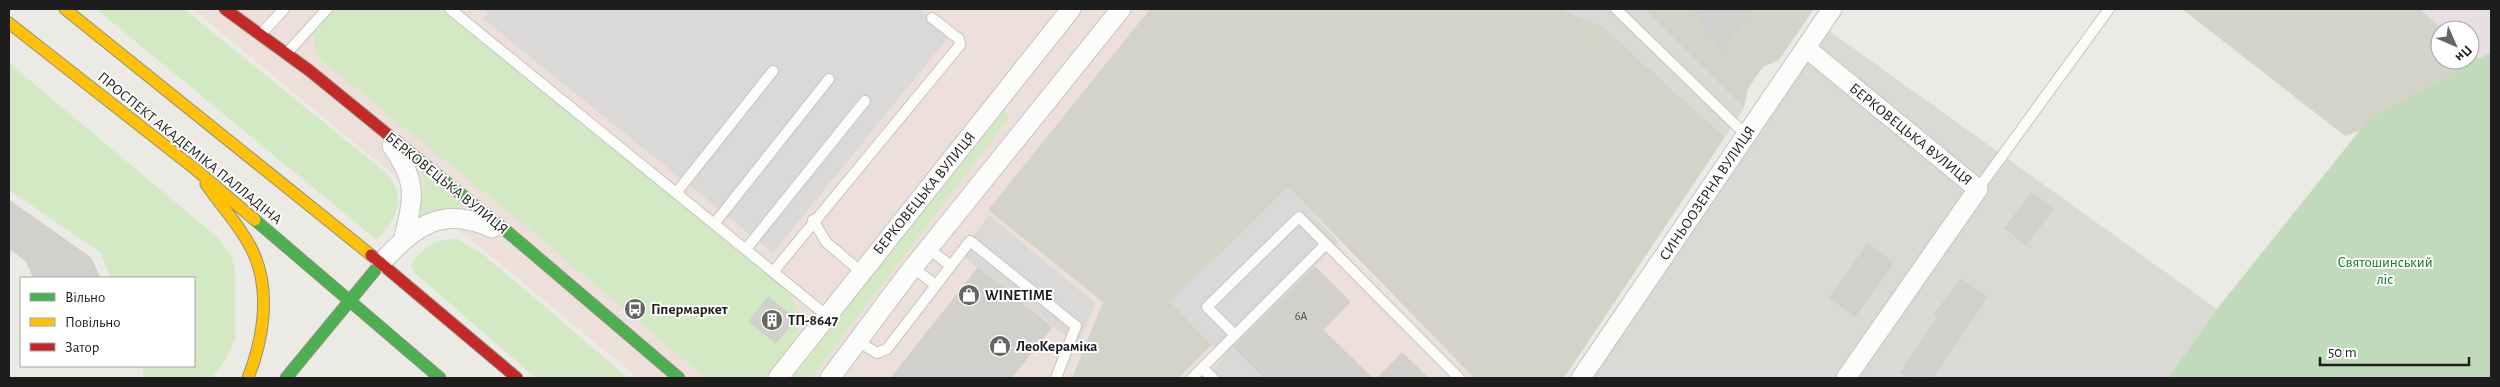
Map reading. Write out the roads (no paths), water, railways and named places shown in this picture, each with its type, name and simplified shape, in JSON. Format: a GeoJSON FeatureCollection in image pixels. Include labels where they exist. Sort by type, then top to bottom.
{"type":"FeatureCollection","features":[{"type":"Feature","properties":{"kind":"main road","name":"ПРОСПЕКТ АКАДЕМІКА ПАЛЛАДІНА"},"geometry":{"type":"LineString","coordinates":[[65,9],[381,263],[517,378]]}},
{"type":"Feature","properties":{"kind":"main road","name":"БЕРКОВЕЦЬКА ВУЛИЦЯ"},"geometry":{"type":"LineString","coordinates":[[225,9],[286,54],[516,239],[679,378]]}},
{"type":"Feature","properties":{"kind":"main road","name":"ПРОСПЕКТ АКАДЕМІКА ПАЛЛАДІНА"},"geometry":{"type":"LineString","coordinates":[[9,23],[195,169],[440,378]]}},
{"type":"Feature","properties":{"kind":"main road"},"geometry":{"type":"LineString","coordinates":[[195,169],[255,255],[262,283],[262,340],[248,378]]}},
{"type":"Feature","properties":{"kind":"main road"},"geometry":{"type":"LineString","coordinates":[[286,378],[381,263]]}},
{"type":"Feature","properties":{"kind":"street","name":"БЕРКОВЕЦЬКА ВУЛИЦЯ"},"geometry":{"type":"LineString","coordinates":[[778,378],[826,315],[1072,9]]}},
{"type":"Feature","properties":{"kind":"street"},"geometry":{"type":"LineString","coordinates":[[830,378],[913,268],[1121,9]]}},
{"type":"Feature","properties":{"kind":"street","name":"СИНЬООЗЕРНА ВУЛИЦЯ"},"geometry":{"type":"LineString","coordinates":[[1581,378],[1832,9]]}},
{"type":"Feature","properties":{"kind":"street","name":"БЕРКОВЕЦЬКА ВУЛИЦЯ"},"geometry":{"type":"LineString","coordinates":[[1806,48],[1978,189],[1852,376]]}},
{"type":"Feature","properties":{"kind":"street","name":"БЕРКОВЕЦЬКА ВУЛИЦЯ"},"geometry":{"type":"LineString","coordinates":[[378,127],[404,164],[410,177],[413,204],[404,237]]}},
{"type":"Feature","properties":{"kind":"street","name":"БЕРКОВЕЦЬКА ВУЛИЦЯ"},"geometry":{"type":"LineString","coordinates":[[381,263],[404,237],[425,225],[457,218],[470,218],[516,239]]}},
{"type":"Feature","properties":{"kind":"lane"},"geometry":{"type":"LineString","coordinates":[[260,36],[284,9]]}},
{"type":"Feature","properties":{"kind":"lane"},"geometry":{"type":"LineString","coordinates":[[286,54],[327,9]]}},
{"type":"Feature","properties":{"kind":"lane"},"geometry":{"type":"LineString","coordinates":[[450,9],[826,315]]}},
{"type":"Feature","properties":{"kind":"lane"},"geometry":{"type":"LineString","coordinates":[[1616,9],[1746,135]]}},
{"type":"Feature","properties":{"kind":"lane"},"geometry":{"type":"LineString","coordinates":[[1978,189],[2109,9]]}},
{"type":"Feature","properties":{"kind":"lane"},"geometry":{"type":"LineString","coordinates":[[773,272],[960,45],[959,39],[932,18]]}},
{"type":"Feature","properties":{"kind":"lane"},"geometry":{"type":"LineString","coordinates":[[676,193],[773,71]]}},
{"type":"Feature","properties":{"kind":"lane"},"geometry":{"type":"LineString","coordinates":[[714,224],[830,79]]}},
{"type":"Feature","properties":{"kind":"lane"},"geometry":{"type":"LineString","coordinates":[[746,250],[864,101]]}},
{"type":"Feature","properties":{"kind":"lane"},"geometry":{"type":"LineString","coordinates":[[1235,335],[1207,307],[1299,216],[1459,378]]}},
{"type":"Feature","properties":{"kind":"lane"},"geometry":{"type":"LineString","coordinates":[[814,220],[826,242],[861,272]]}},
{"type":"Feature","properties":{"kind":"lane"},"geometry":{"type":"LineString","coordinates":[[857,341],[877,353],[887,349],[970,241],[1076,326],[1056,378]]}},
{"type":"Feature","properties":{"kind":"lane"},"geometry":{"type":"LineString","coordinates":[[1192,378],[1326,244]]}},
{"type":"Feature","properties":{"kind":"lane"},"geometry":{"type":"LineString","coordinates":[[929,248],[951,266]]}},
{"type":"Feature","properties":{"kind":"lane"},"geometry":{"type":"LineString","coordinates":[[913,268],[936,285]]}},
{"type":"Feature","properties":{"kind":"lane"},"geometry":{"type":"LineString","coordinates":[[1202,368],[1213,378]]}},
{"type":"Feature","properties":{"kind":"place","name":"WINETIME"},"geometry":{"type":"Point","coordinates":[969,295]}},
{"type":"Feature","properties":{"kind":"place","name":"Гіпермаркет"},"geometry":{"type":"Point","coordinates":[635,309]}},
{"type":"Feature","properties":{"kind":"place","name":"ТП-8647"},"geometry":{"type":"Point","coordinates":[772,320]}},
{"type":"Feature","properties":{"kind":"place","name":"ЛеоКераміка"},"geometry":{"type":"Point","coordinates":[1000,346]}},
{"type":"Feature","properties":{"kind":"park label","name":"Святошинський ліс"},"geometry":{"type":"Point","coordinates":[2385,270]}}]}
